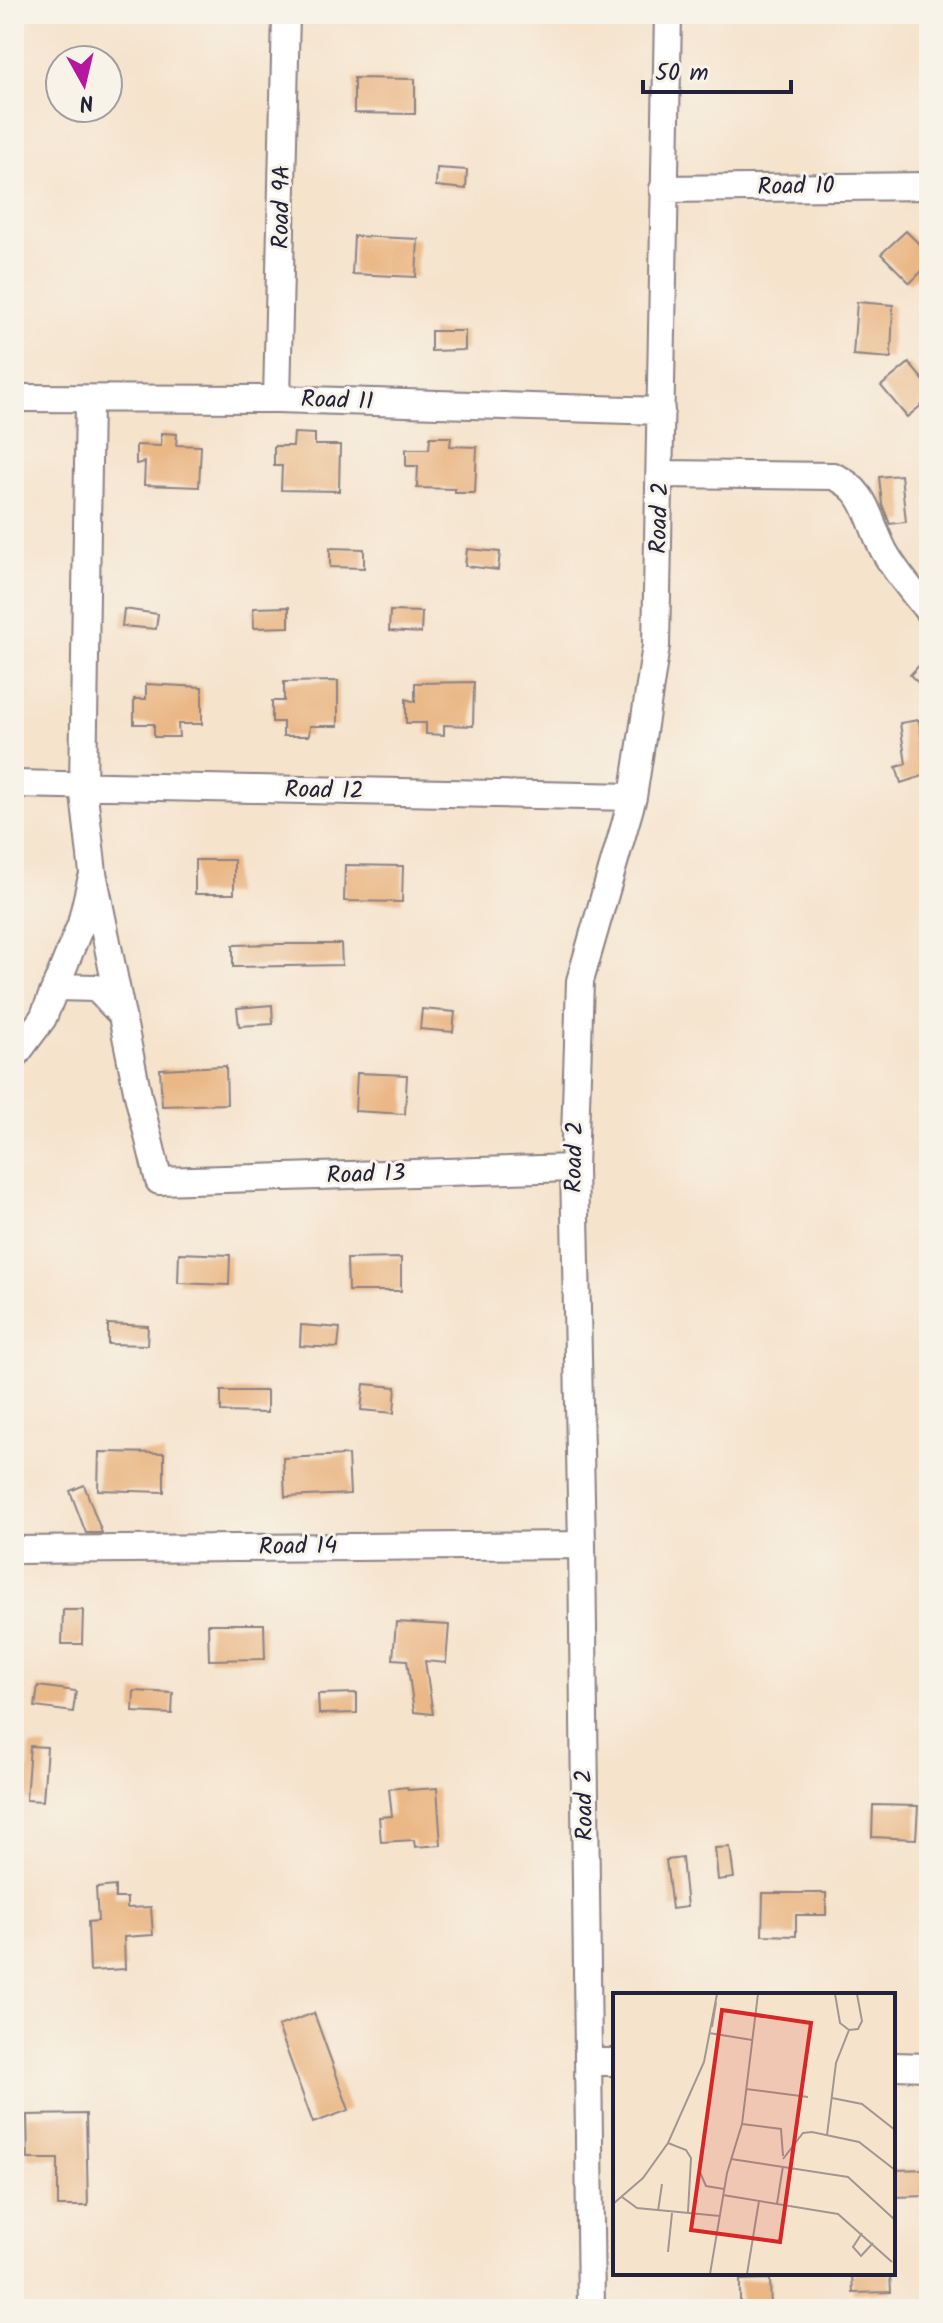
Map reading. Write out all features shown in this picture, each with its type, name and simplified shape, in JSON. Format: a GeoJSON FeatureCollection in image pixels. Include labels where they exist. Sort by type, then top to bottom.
{"type":"FeatureCollection","features":[{"type":"Feature","properties":{"kind":"street","name":"Road 9A"},"geometry":{"type":"LineString","coordinates":[[277,399],[286,14]]}},
{"type":"Feature","properties":{"kind":"street","name":"Road 2"},"geometry":{"type":"LineString","coordinates":[[591,2309],[574,1168],[580,981],[633,797],[656,646],[668,14]]}},
{"type":"Feature","properties":{"kind":"street","name":"Road 10"},"geometry":{"type":"LineString","coordinates":[[663,189],[929,186]]}},
{"type":"Feature","properties":{"kind":"street","name":"Road 11"},"geometry":{"type":"LineString","coordinates":[[14,398],[277,399],[661,411]]}},
{"type":"Feature","properties":{"kind":"street"},"geometry":{"type":"LineString","coordinates":[[89,400],[83,786],[93,873],[120,1013]]}},
{"type":"Feature","properties":{"kind":"street"},"geometry":{"type":"LineString","coordinates":[[661,474],[833,476],[849,482],[858,491],[885,553],[929,612]]}},
{"type":"Feature","properties":{"kind":"street","name":"Road 12"},"geometry":{"type":"LineString","coordinates":[[14,784],[633,797]]}},
{"type":"Feature","properties":{"kind":"street"},"geometry":{"type":"LineString","coordinates":[[14,1057],[43,1018],[81,924],[93,873]]}},
{"type":"Feature","properties":{"kind":"street"},"geometry":{"type":"LineString","coordinates":[[56,987],[96,988],[120,1013]]}},
{"type":"Feature","properties":{"kind":"street","name":"Road 13"},"geometry":{"type":"LineString","coordinates":[[120,1013],[159,1181],[574,1168]]}},
{"type":"Feature","properties":{"kind":"street","name":"Road 14"},"geometry":{"type":"LineString","coordinates":[[14,1550],[582,1545]]}},
{"type":"Feature","properties":{"kind":"street"},"geometry":{"type":"LineString","coordinates":[[588,2062],[613,2062]]}},
{"type":"Feature","properties":{"kind":"street"},"geometry":{"type":"LineString","coordinates":[[895,2066],[929,2067]]}},
{"type":"Feature","properties":{"kind":"building"},"geometry":{"type":"Polygon","coordinates":[[[354,78],[415,79],[415,114],[354,113],[354,78]]]}},
{"type":"Feature","properties":{"kind":"building"},"geometry":{"type":"Polygon","coordinates":[[[437,168],[467,170],[466,189],[436,186],[437,168]]]}},
{"type":"Feature","properties":{"kind":"building"},"geometry":{"type":"Polygon","coordinates":[[[906,231],[929,254],[929,264],[910,283],[881,254],[906,231]]]}},
{"type":"Feature","properties":{"kind":"building"},"geometry":{"type":"Polygon","coordinates":[[[354,236],[418,239],[416,277],[352,274],[354,236]]]}},
{"type":"Feature","properties":{"kind":"building"},"geometry":{"type":"Polygon","coordinates":[[[857,302],[893,305],[891,358],[853,355],[857,302]]]}},
{"type":"Feature","properties":{"kind":"building"},"geometry":{"type":"Polygon","coordinates":[[[431,331],[465,331],[465,350],[431,351],[431,331]]]}},
{"type":"Feature","properties":{"kind":"building"},"geometry":{"type":"Polygon","coordinates":[[[909,363],[929,387],[929,399],[907,417],[881,386],[909,363]]]}},
{"type":"Feature","properties":{"kind":"building"},"geometry":{"type":"Polygon","coordinates":[[[161,433],[177,434],[176,445],[201,446],[199,487],[144,485],[145,462],[136,464],[136,445],[161,446],[161,433]]]}},
{"type":"Feature","properties":{"kind":"building"},"geometry":{"type":"Polygon","coordinates":[[[294,433],[315,434],[315,445],[340,445],[339,491],[281,490],[282,466],[274,466],[274,446],[293,446],[294,433]]]}},
{"type":"Feature","properties":{"kind":"building"},"geometry":{"type":"Polygon","coordinates":[[[430,437],[451,437],[450,446],[477,447],[475,493],[417,488],[418,466],[406,466],[406,449],[429,449],[430,437]]]}},
{"type":"Feature","properties":{"kind":"building"},"geometry":{"type":"Polygon","coordinates":[[[901,475],[906,522],[890,524],[882,504],[879,477],[901,475]]]}},
{"type":"Feature","properties":{"kind":"building"},"geometry":{"type":"Polygon","coordinates":[[[330,548],[364,549],[364,568],[330,567],[330,548]]]}},
{"type":"Feature","properties":{"kind":"building"},"geometry":{"type":"Polygon","coordinates":[[[467,549],[500,552],[498,570],[465,566],[467,549]]]}},
{"type":"Feature","properties":{"kind":"building"},"geometry":{"type":"Polygon","coordinates":[[[289,607],[289,627],[254,628],[253,608],[289,607]]]}},
{"type":"Feature","properties":{"kind":"building"},"geometry":{"type":"Polygon","coordinates":[[[124,609],[158,614],[156,629],[122,626],[124,609]]]}},
{"type":"Feature","properties":{"kind":"building"},"geometry":{"type":"Polygon","coordinates":[[[390,611],[422,612],[421,633],[389,631],[390,611]]]}},
{"type":"Feature","properties":{"kind":"building"},"geometry":{"type":"Polygon","coordinates":[[[929,655],[929,693],[910,675],[929,655]]]}},
{"type":"Feature","properties":{"kind":"building"},"geometry":{"type":"Polygon","coordinates":[[[338,681],[338,726],[310,726],[309,736],[283,736],[283,722],[272,722],[272,701],[284,701],[284,682],[338,681]]]}},
{"type":"Feature","properties":{"kind":"building"},"geometry":{"type":"Polygon","coordinates":[[[474,682],[473,726],[444,725],[444,735],[426,734],[426,723],[406,723],[406,699],[415,702],[415,683],[474,682]]]}},
{"type":"Feature","properties":{"kind":"building"},"geometry":{"type":"Polygon","coordinates":[[[146,684],[202,687],[202,724],[178,724],[179,737],[154,737],[154,724],[134,724],[134,699],[146,699],[146,684]]]}},
{"type":"Feature","properties":{"kind":"building"},"geometry":{"type":"Polygon","coordinates":[[[919,720],[925,758],[929,757],[929,774],[901,783],[896,767],[906,764],[900,723],[919,720]]]}},
{"type":"Feature","properties":{"kind":"building"},"geometry":{"type":"Polygon","coordinates":[[[195,860],[234,860],[234,894],[195,894],[195,860]]]}},
{"type":"Feature","properties":{"kind":"building"},"geometry":{"type":"Polygon","coordinates":[[[345,865],[403,866],[402,902],[344,901],[345,865]]]}},
{"type":"Feature","properties":{"kind":"building"},"geometry":{"type":"Polygon","coordinates":[[[341,944],[342,965],[233,967],[233,945],[341,944]]]}},
{"type":"Feature","properties":{"kind":"building"},"geometry":{"type":"Polygon","coordinates":[[[272,1005],[273,1024],[239,1026],[237,1008],[272,1005]]]}},
{"type":"Feature","properties":{"kind":"building"},"geometry":{"type":"Polygon","coordinates":[[[422,1009],[455,1012],[453,1032],[420,1029],[422,1009]]]}},
{"type":"Feature","properties":{"kind":"building"},"geometry":{"type":"Polygon","coordinates":[[[226,1066],[227,1104],[162,1106],[160,1069],[226,1066]]]}},
{"type":"Feature","properties":{"kind":"building"},"geometry":{"type":"Polygon","coordinates":[[[357,1073],[407,1075],[405,1114],[355,1111],[357,1073]]]}},
{"type":"Feature","properties":{"kind":"building"},"geometry":{"type":"Polygon","coordinates":[[[179,1253],[230,1255],[229,1285],[178,1283],[179,1253]]]}},
{"type":"Feature","properties":{"kind":"building"},"geometry":{"type":"Polygon","coordinates":[[[401,1258],[401,1291],[348,1291],[347,1259],[401,1258]]]}},
{"type":"Feature","properties":{"kind":"building"},"geometry":{"type":"Polygon","coordinates":[[[108,1324],[148,1326],[147,1345],[108,1344],[108,1324]]]}},
{"type":"Feature","properties":{"kind":"building"},"geometry":{"type":"Polygon","coordinates":[[[301,1325],[340,1328],[338,1348],[300,1346],[301,1325]]]}},
{"type":"Feature","properties":{"kind":"building"},"geometry":{"type":"Polygon","coordinates":[[[364,1384],[396,1387],[394,1413],[361,1410],[364,1384]]]}},
{"type":"Feature","properties":{"kind":"building"},"geometry":{"type":"Polygon","coordinates":[[[221,1391],[267,1391],[267,1413],[221,1412],[221,1391]]]}},
{"type":"Feature","properties":{"kind":"building"},"geometry":{"type":"Polygon","coordinates":[[[99,1452],[164,1453],[164,1492],[98,1490],[99,1452]]]}},
{"type":"Feature","properties":{"kind":"building"},"geometry":{"type":"Polygon","coordinates":[[[348,1455],[350,1494],[285,1497],[283,1458],[348,1455]]]}},
{"type":"Feature","properties":{"kind":"building"},"geometry":{"type":"Polygon","coordinates":[[[84,1485],[102,1533],[86,1533],[70,1491],[84,1485]]]}},
{"type":"Feature","properties":{"kind":"building"},"geometry":{"type":"Polygon","coordinates":[[[63,1610],[83,1610],[82,1644],[62,1644],[63,1610]]]}},
{"type":"Feature","properties":{"kind":"building"},"geometry":{"type":"Polygon","coordinates":[[[396,1622],[449,1625],[446,1663],[425,1661],[433,1714],[414,1712],[407,1660],[393,1659],[396,1622]]]}},
{"type":"Feature","properties":{"kind":"building"},"geometry":{"type":"Polygon","coordinates":[[[208,1624],[264,1624],[265,1659],[209,1660],[208,1624]]]}},
{"type":"Feature","properties":{"kind":"building"},"geometry":{"type":"Polygon","coordinates":[[[38,1686],[76,1691],[73,1712],[35,1707],[38,1686]]]}},
{"type":"Feature","properties":{"kind":"building"},"geometry":{"type":"Polygon","coordinates":[[[134,1691],[173,1693],[172,1714],[133,1712],[134,1691]]]}},
{"type":"Feature","properties":{"kind":"building"},"geometry":{"type":"Polygon","coordinates":[[[357,1693],[357,1713],[319,1714],[318,1694],[357,1693]]]}},
{"type":"Feature","properties":{"kind":"building"},"geometry":{"type":"Polygon","coordinates":[[[30,1746],[47,1747],[43,1801],[26,1800],[30,1746]]]}},
{"type":"Feature","properties":{"kind":"building"},"geometry":{"type":"Polygon","coordinates":[[[407,1787],[408,1790],[437,1788],[441,1845],[415,1847],[414,1840],[381,1842],[379,1817],[392,1816],[389,1789],[407,1787]]]}},
{"type":"Feature","properties":{"kind":"building"},"geometry":{"type":"Polygon","coordinates":[[[873,1805],[918,1806],[916,1839],[872,1837],[873,1805]]]}},
{"type":"Feature","properties":{"kind":"building"},"geometry":{"type":"Polygon","coordinates":[[[730,1847],[734,1878],[718,1880],[715,1848],[730,1847]]]}},
{"type":"Feature","properties":{"kind":"building"},"geometry":{"type":"Polygon","coordinates":[[[682,1858],[687,1907],[672,1909],[666,1860],[682,1858]]]}},
{"type":"Feature","properties":{"kind":"building"},"geometry":{"type":"Polygon","coordinates":[[[115,1886],[115,1898],[127,1898],[127,1908],[151,1907],[153,1935],[124,1937],[125,1969],[90,1971],[88,1922],[98,1921],[96,1888],[115,1886]]]}},
{"type":"Feature","properties":{"kind":"building"},"geometry":{"type":"Polygon","coordinates":[[[763,1893],[826,1893],[826,1915],[796,1915],[796,1936],[762,1935],[763,1893]]]}},
{"type":"Feature","properties":{"kind":"building"},"geometry":{"type":"Polygon","coordinates":[[[314,2013],[349,2110],[313,2123],[278,2026],[314,2013]]]}},
{"type":"Feature","properties":{"kind":"building"},"geometry":{"type":"Polygon","coordinates":[[[86,2114],[88,2206],[58,2206],[58,2159],[28,2159],[27,2115],[86,2114]]]}},
{"type":"Feature","properties":{"kind":"building"},"geometry":{"type":"Polygon","coordinates":[[[929,2169],[929,2196],[895,2197],[895,2170],[929,2169]]]}},
{"type":"Feature","properties":{"kind":"building"},"geometry":{"type":"Polygon","coordinates":[[[852,2275],[890,2275],[891,2292],[853,2293],[852,2275]]]}},
{"type":"Feature","properties":{"kind":"building"},"geometry":{"type":"Polygon","coordinates":[[[770,2279],[771,2309],[740,2309],[740,2280],[770,2279]]]}}]}
